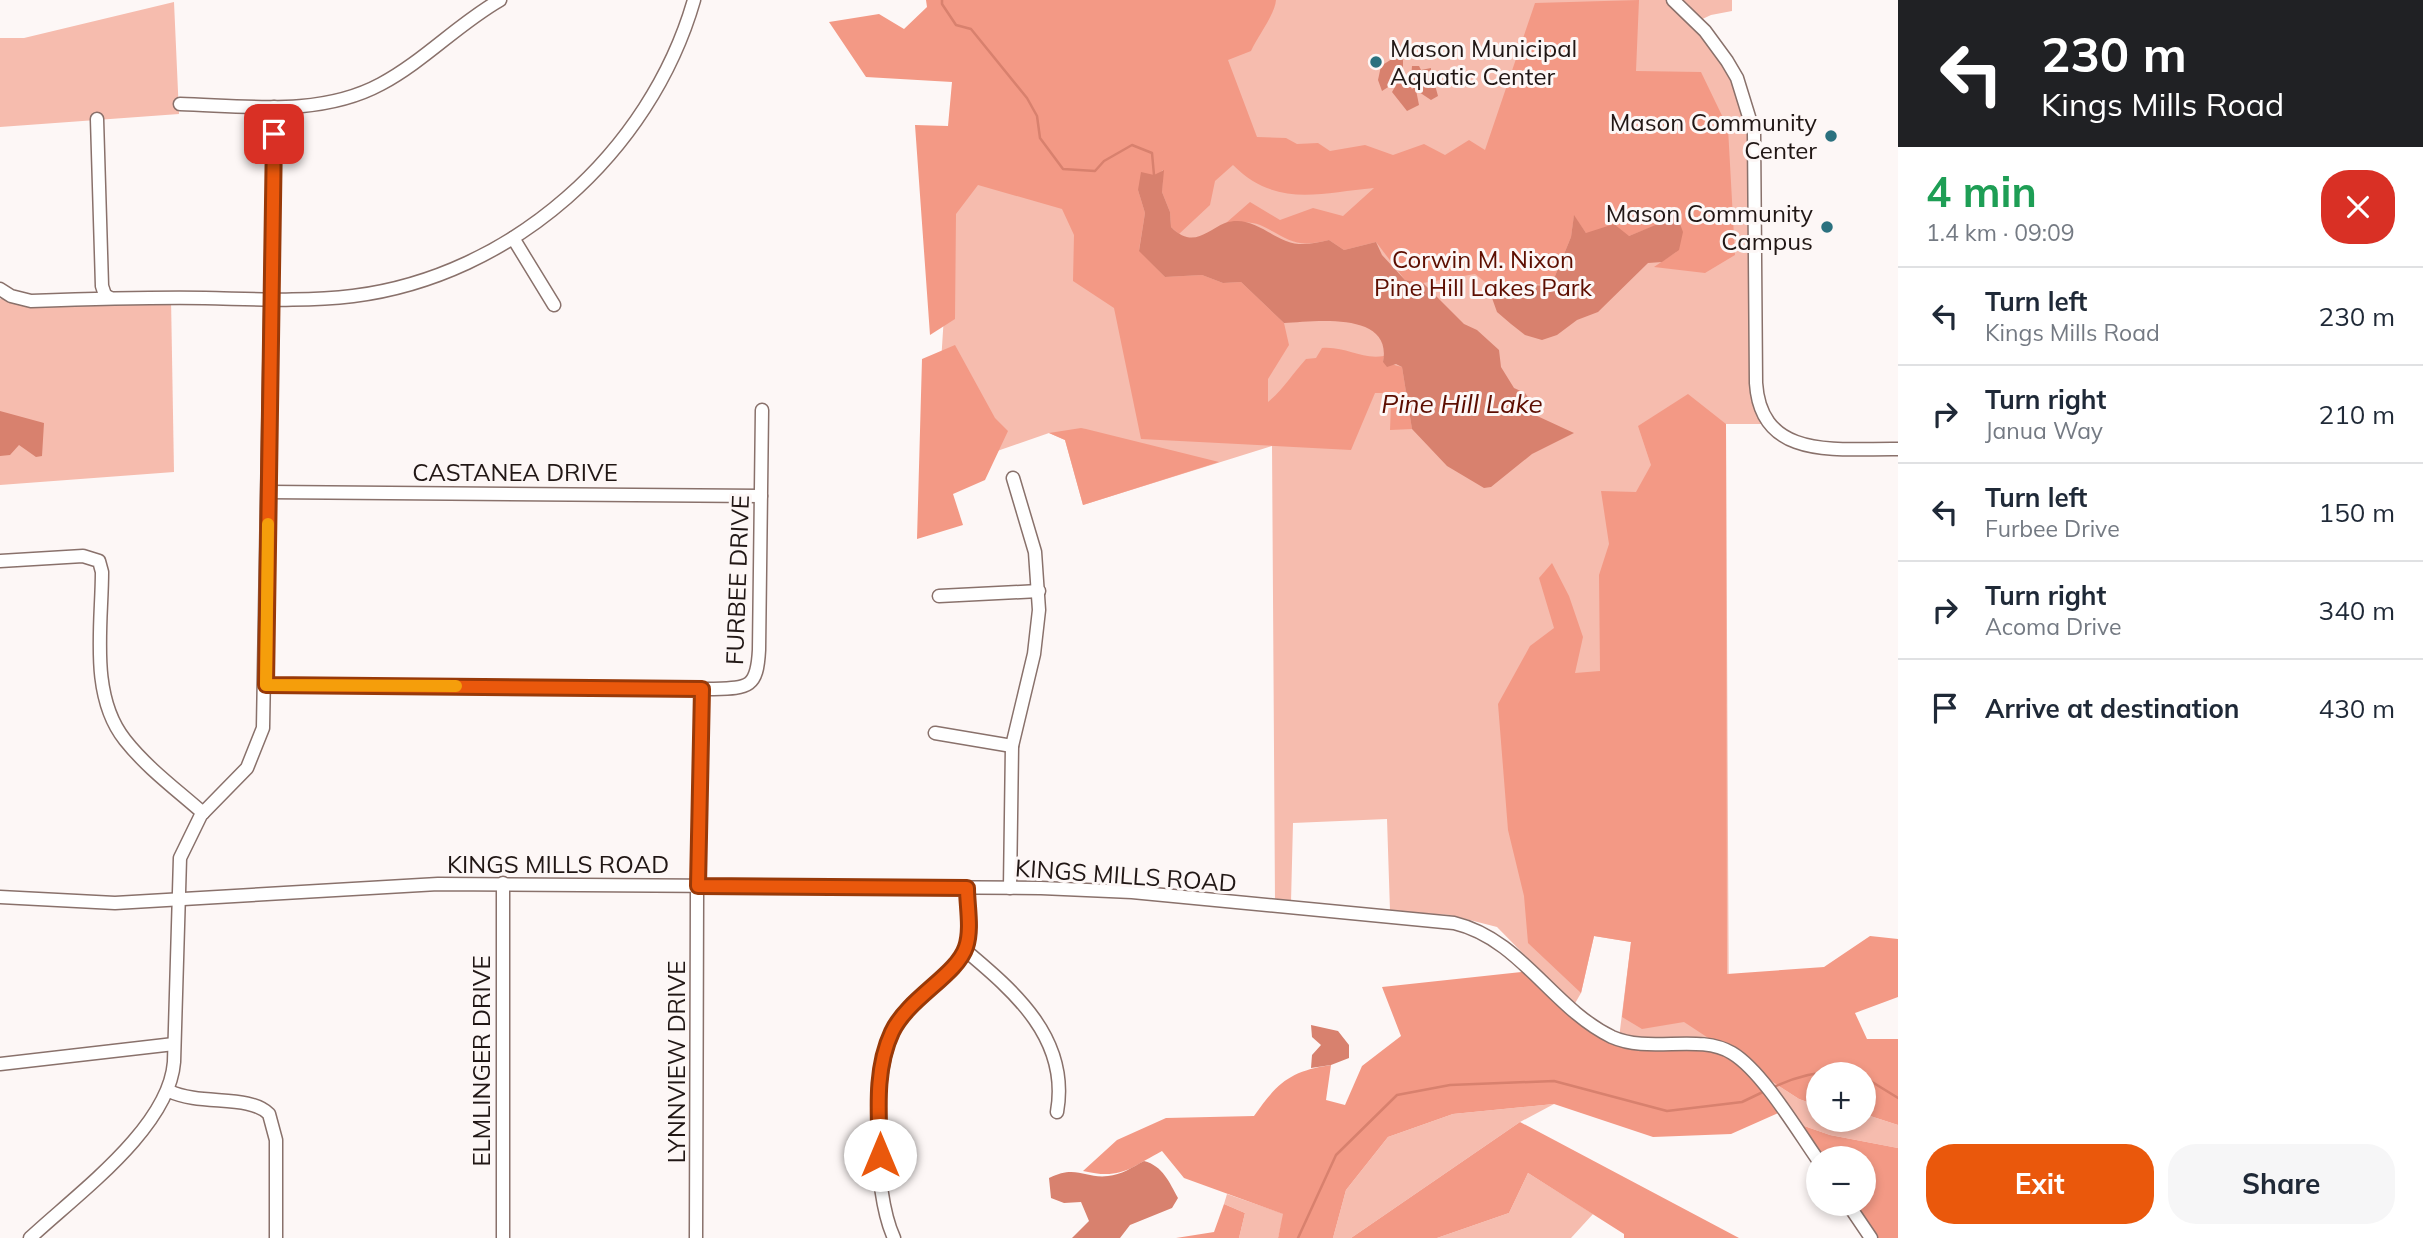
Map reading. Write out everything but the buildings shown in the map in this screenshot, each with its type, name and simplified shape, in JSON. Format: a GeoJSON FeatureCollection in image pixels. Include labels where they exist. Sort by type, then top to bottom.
{"type":"FeatureCollection","features":[{"type":"Feature","properties":{"kind":"street"},"geometry":{"type":"LineString","coordinates":[[180,104],[274,107],[328,104],[365,92],[393,76],[500,0]]}},
{"type":"Feature","properties":{"kind":"street"},"geometry":{"type":"LineString","coordinates":[[0,289],[24,300],[353,296],[397,287],[452,269],[513,238],[563,202],[621,141],[672,59],[694,0]]}},
{"type":"Feature","properties":{"kind":"street"},"geometry":{"type":"LineString","coordinates":[[1672,0],[1705,31],[1732,70],[1754,133],[1756,383],[1761,411],[1781,436],[1797,443],[1817,448],[1898,449]]}},
{"type":"Feature","properties":{"kind":"street"},"geometry":{"type":"LineString","coordinates":[[30,1238],[138,1137],[169,1091],[174,1044],[178,901],[183,848],[203,813],[241,777],[255,752],[263,728],[266,685],[274,107]]}},
{"type":"Feature","properties":{"kind":"street"},"geometry":{"type":"LineString","coordinates":[[97,119],[102,286],[105,295],[110,298]]}},
{"type":"Feature","properties":{"kind":"street"},"geometry":{"type":"LineString","coordinates":[[513,238],[554,305]]}},
{"type":"Feature","properties":{"kind":"street","name":"FURBEE DRIVE"},"geometry":{"type":"LineString","coordinates":[[266,685],[702,689],[739,688],[750,684],[757,675],[762,410]]}},
{"type":"Feature","properties":{"kind":"street"},"geometry":{"type":"LineString","coordinates":[[1010,888],[1012,746],[1037,635],[1039,591],[1035,552],[1013,478]]}},
{"type":"Feature","properties":{"kind":"street","name":"CASTANEA DRIVE"},"geometry":{"type":"LineString","coordinates":[[268,492],[761,496]]}},
{"type":"Feature","properties":{"kind":"street"},"geometry":{"type":"LineString","coordinates":[[0,561],[83,556],[99,561],[102,572],[102,673],[111,715],[123,738],[140,757],[203,813]]}},
{"type":"Feature","properties":{"kind":"street"},"geometry":{"type":"LineString","coordinates":[[939,596],[1039,591]]}},
{"type":"Feature","properties":{"kind":"street","name":"LYNNVIEW DRIVE"},"geometry":{"type":"LineString","coordinates":[[696,1238],[702,689]]}},
{"type":"Feature","properties":{"kind":"street"},"geometry":{"type":"LineString","coordinates":[[934,733],[1012,746]]}},
{"type":"Feature","properties":{"kind":"street","name":"KINGS MILLS ROAD"},"geometry":{"type":"LineString","coordinates":[[0,897],[115,903],[438,884],[503,883],[1010,888],[1132,891],[1423,919],[1471,927],[1497,941],[1572,1009],[1613,1037],[1640,1045],[1716,1046],[1732,1052],[1752,1069],[1808,1146]]}},
{"type":"Feature","properties":{"kind":"street","name":"ELMLINGER DRIVE"},"geometry":{"type":"LineString","coordinates":[[503,883],[503,1238]]}},
{"type":"Feature","properties":{"kind":"street"},"geometry":{"type":"LineString","coordinates":[[894,1238],[882,1204],[880,1178],[882,1062],[899,1020],[965,950],[968,938],[967,888]]}},
{"type":"Feature","properties":{"kind":"street"},"geometry":{"type":"LineString","coordinates":[[965,950],[1024,1002],[1043,1029],[1058,1079],[1057,1112]]}},
{"type":"Feature","properties":{"kind":"street"},"geometry":{"type":"LineString","coordinates":[[0,1064],[174,1044]]}},
{"type":"Feature","properties":{"kind":"street"},"geometry":{"type":"LineString","coordinates":[[169,1091],[194,1100],[252,1103],[269,1114],[276,1140],[276,1238]]}},
{"type":"Feature","properties":{"kind":"street"},"geometry":{"type":"LineString","coordinates":[[1856,1216],[1871,1238]]}},
{"type":"Feature","properties":{"kind":"green space"},"geometry":{"type":"Polygon","coordinates":[[[926,0],[1276,0],[1251,51],[1228,60],[1257,137],[1286,138],[1297,144],[1318,143],[1330,151],[1365,145],[1393,155],[1424,144],[1445,155],[1469,140],[1485,150],[1535,3],[1639,0],[1636,71],[1701,72],[1728,128],[1735,255],[1705,273],[1654,267],[1676,252],[1677,217],[1629,236],[1586,233],[1574,216],[1571,237],[1551,286],[1536,284],[1499,293],[1475,274],[1423,283],[1405,280],[1376,242],[1344,250],[1329,240],[1300,243],[1256,224],[1226,223],[1250,202],[1280,220],[1313,208],[1343,216],[1374,188],[1299,195],[1265,187],[1249,179],[1233,165],[1215,181],[1210,205],[1179,234],[1171,227],[1170,212],[1162,192],[1163,170],[1138,190],[1145,213],[1139,250],[1165,277],[1202,275],[1223,283],[1241,282],[1284,323],[1289,345],[1268,379],[1268,402],[1306,359],[1316,358],[1322,348],[1384,356],[1383,362],[1402,367],[1412,429],[1390,430],[1391,404],[1396,393],[1375,393],[1351,450],[1141,439],[1114,308],[1073,281],[1074,235],[1062,209],[978,185],[956,214],[955,319],[930,335],[915,125],[948,126],[952,82],[866,77],[829,22],[879,14],[904,29],[927,7],[926,0]]]}},
{"type":"Feature","properties":{"kind":"green space","name":"Corwin M. Nixon Pine Hill Lakes Park"},"geometry":{"type":"Polygon","coordinates":[[[964,0],[1732,0],[1732,11],[1711,15],[1696,22],[1705,31],[1747,106],[1756,383],[1769,424],[1726,424],[1729,1046],[1619,1038],[1631,942],[1594,936],[1581,993],[1574,1005],[1497,927],[1450,915],[1390,911],[1387,819],[1293,823],[1291,902],[1275,901],[1272,446],[1083,505],[1065,440],[1049,433],[934,473],[964,0]]]}},
{"type":"Feature","properties":{"kind":"green space"},"geometry":{"type":"Polygon","coordinates":[[[174,2],[179,114],[0,127],[0,38],[24,38],[174,2]]]}},
{"type":"Feature","properties":{"kind":"green space"},"geometry":{"type":"Polygon","coordinates":[[[171,298],[174,472],[0,485],[0,299],[171,298]]]}},
{"type":"Feature","properties":{"kind":"green space"},"geometry":{"type":"Polygon","coordinates":[[[955,345],[995,418],[1008,431],[985,480],[953,494],[963,525],[917,539],[922,359],[955,345]]]}},
{"type":"Feature","properties":{"kind":"green space"},"geometry":{"type":"Polygon","coordinates":[[[1688,394],[1726,424],[1727,974],[1824,967],[1870,936],[1898,939],[1898,997],[1855,1013],[1867,1039],[1898,1039],[1898,1125],[1876,1118],[1876,1062],[1806,1062],[1806,1102],[1752,1069],[1783,1111],[1731,1134],[1653,1137],[1554,1104],[1453,1114],[1388,1137],[1346,1190],[1333,1238],[1278,1238],[1283,1214],[1184,1178],[1162,1151],[1125,1171],[1107,1174],[1083,1171],[1117,1140],[1166,1118],[1254,1116],[1278,1087],[1305,1071],[1331,1065],[1326,1100],[1345,1105],[1362,1066],[1401,1036],[1382,987],[1531,971],[1613,1037],[1722,1047],[1684,1022],[1642,1029],[1622,1017],[1631,942],[1594,936],[1581,993],[1528,943],[1524,896],[1508,830],[1498,704],[1530,646],[1554,628],[1539,578],[1552,563],[1569,596],[1583,637],[1575,673],[1600,671],[1599,575],[1609,544],[1601,491],[1636,492],[1651,465],[1638,426],[1688,394]]]}},
{"type":"Feature","properties":{"kind":"green space"},"geometry":{"type":"Polygon","coordinates":[[[1081,428],[1219,462],[1083,505],[1065,440],[1049,433],[1081,428]]]}},
{"type":"Feature","properties":{"kind":"green space"},"geometry":{"type":"Polygon","coordinates":[[[1752,1069],[1806,1102],[1806,1127],[1790,1121],[1752,1069]]]}},
{"type":"Feature","properties":{"kind":"green space"},"geometry":{"type":"Polygon","coordinates":[[[1554,1104],[1520,1122],[1351,1238],[1333,1238],[1346,1190],[1388,1137],[1453,1114],[1554,1104]]]}},
{"type":"Feature","properties":{"kind":"green space"},"geometry":{"type":"Polygon","coordinates":[[[1876,1118],[1898,1125],[1898,1148],[1821,1132],[1876,1132],[1876,1118]]]}},
{"type":"Feature","properties":{"kind":"green space"},"geometry":{"type":"Polygon","coordinates":[[[1790,1121],[1806,1127],[1806,1132],[1821,1132],[1898,1148],[1898,1238],[1870,1238],[1855,1216],[1876,1216],[1876,1146],[1809,1146],[1790,1121]]]}},
{"type":"Feature","properties":{"kind":"green space"},"geometry":{"type":"Polygon","coordinates":[[[1520,1122],[1739,1238],[1624,1238],[1624,1234],[1528,1173],[1509,1213],[1437,1238],[1351,1238],[1520,1122]]]}},
{"type":"Feature","properties":{"kind":"green space"},"geometry":{"type":"Polygon","coordinates":[[[1528,1173],[1593,1214],[1571,1238],[1437,1238],[1509,1213],[1528,1173]]]}},
{"type":"Feature","properties":{"kind":"green space"},"geometry":{"type":"Polygon","coordinates":[[[1227,1194],[1284,1214],[1278,1238],[1239,1238],[1245,1213],[1224,1204],[1227,1194]]]}},
{"type":"Feature","properties":{"kind":"green space"},"geometry":{"type":"Polygon","coordinates":[[[1224,1204],[1245,1213],[1239,1238],[1176,1238],[1214,1232],[1224,1204]]]}},
{"type":"Feature","properties":{"kind":"water"},"geometry":{"type":"Polygon","coordinates":[[[1395,57],[1403,57],[1403,71],[1412,89],[1415,86],[1411,78],[1412,66],[1419,66],[1421,70],[1431,68],[1431,80],[1422,80],[1435,85],[1438,96],[1431,100],[1416,90],[1419,105],[1407,111],[1392,92],[1399,80],[1382,91],[1378,80],[1381,66],[1395,57]]]}},
{"type":"Feature","properties":{"kind":"water","name":"Pine Hill Lake"},"geometry":{"type":"Polygon","coordinates":[[[1164,170],[1162,192],[1170,212],[1171,227],[1186,237],[1193,238],[1225,223],[1242,221],[1297,244],[1329,240],[1344,250],[1376,242],[1382,255],[1405,280],[1423,283],[1464,324],[1477,330],[1499,350],[1501,367],[1514,388],[1525,393],[1534,407],[1535,415],[1574,433],[1532,454],[1491,487],[1484,488],[1447,466],[1412,429],[1402,367],[1396,364],[1387,367],[1383,362],[1383,346],[1376,334],[1365,327],[1349,323],[1284,323],[1241,282],[1223,283],[1202,275],[1165,277],[1139,251],[1145,213],[1138,190],[1141,172],[1154,175],[1164,170]]]}},
{"type":"Feature","properties":{"kind":"water"},"geometry":{"type":"Polygon","coordinates":[[[1574,215],[1586,233],[1614,224],[1629,236],[1677,216],[1683,232],[1679,250],[1662,262],[1648,263],[1598,312],[1577,320],[1557,335],[1542,340],[1525,335],[1497,312],[1492,298],[1520,288],[1551,286],[1571,237],[1574,215]]]}},
{"type":"Feature","properties":{"kind":"water"},"geometry":{"type":"Polygon","coordinates":[[[0,411],[44,423],[42,456],[36,457],[19,445],[10,455],[0,456],[0,411]]]}},
{"type":"Feature","properties":{"kind":"water"},"geometry":{"type":"Polygon","coordinates":[[[1311,1025],[1338,1031],[1349,1045],[1349,1058],[1331,1065],[1311,1068],[1312,1055],[1321,1045],[1312,1037],[1311,1025]]]}},
{"type":"Feature","properties":{"kind":"water"},"geometry":{"type":"Polygon","coordinates":[[[1144,1161],[1161,1171],[1168,1181],[1178,1198],[1172,1208],[1130,1225],[1120,1238],[1072,1238],[1089,1221],[1081,1202],[1064,1203],[1051,1198],[1049,1178],[1067,1172],[1113,1175],[1144,1161]]]}},
{"type":"Feature","properties":{"kind":"waterway"},"geometry":{"type":"LineString","coordinates":[[942,0],[956,25],[971,29],[1027,98],[1037,116],[1040,138],[1063,169],[1095,171],[1104,161],[1132,145],[1152,153],[1154,175]]}},
{"type":"Feature","properties":{"kind":"waterway"},"geometry":{"type":"LineString","coordinates":[[1774,1087],[1806,1076]]}},
{"type":"Feature","properties":{"kind":"waterway"},"geometry":{"type":"LineString","coordinates":[[1298,1238],[1336,1155],[1397,1095],[1450,1085],[1554,1081],[1667,1111],[1742,1102],[1765,1091]]}},
{"type":"Feature","properties":{"kind":"waterway"},"geometry":{"type":"LineString","coordinates":[[1876,1084],[1898,1098]]}},
{"type":"Feature","properties":{"kind":"slow traffic"},"geometry":{"type":"LineString","coordinates":[[268,524],[266,685],[456,686]]}},
{"type":"Feature","properties":{"kind":"place","name":"Mason Municipal Aquatic Center"},"geometry":{"type":"Point","coordinates":[1376,62]}},
{"type":"Feature","properties":{"kind":"place","name":"Mason Community Center"},"geometry":{"type":"Point","coordinates":[1831,136]}},
{"type":"Feature","properties":{"kind":"place","name":"Mason Community Campus"},"geometry":{"type":"Point","coordinates":[1827,227]}},
{"type":"Feature","properties":{"kind":"route"},"geometry":{"type":"LineString","coordinates":[[274,134],[266,685],[702,689],[698,886],[967,888],[968,938],[962,955],[907,1009],[887,1043],[880,1075],[880,1155]]}}]}
